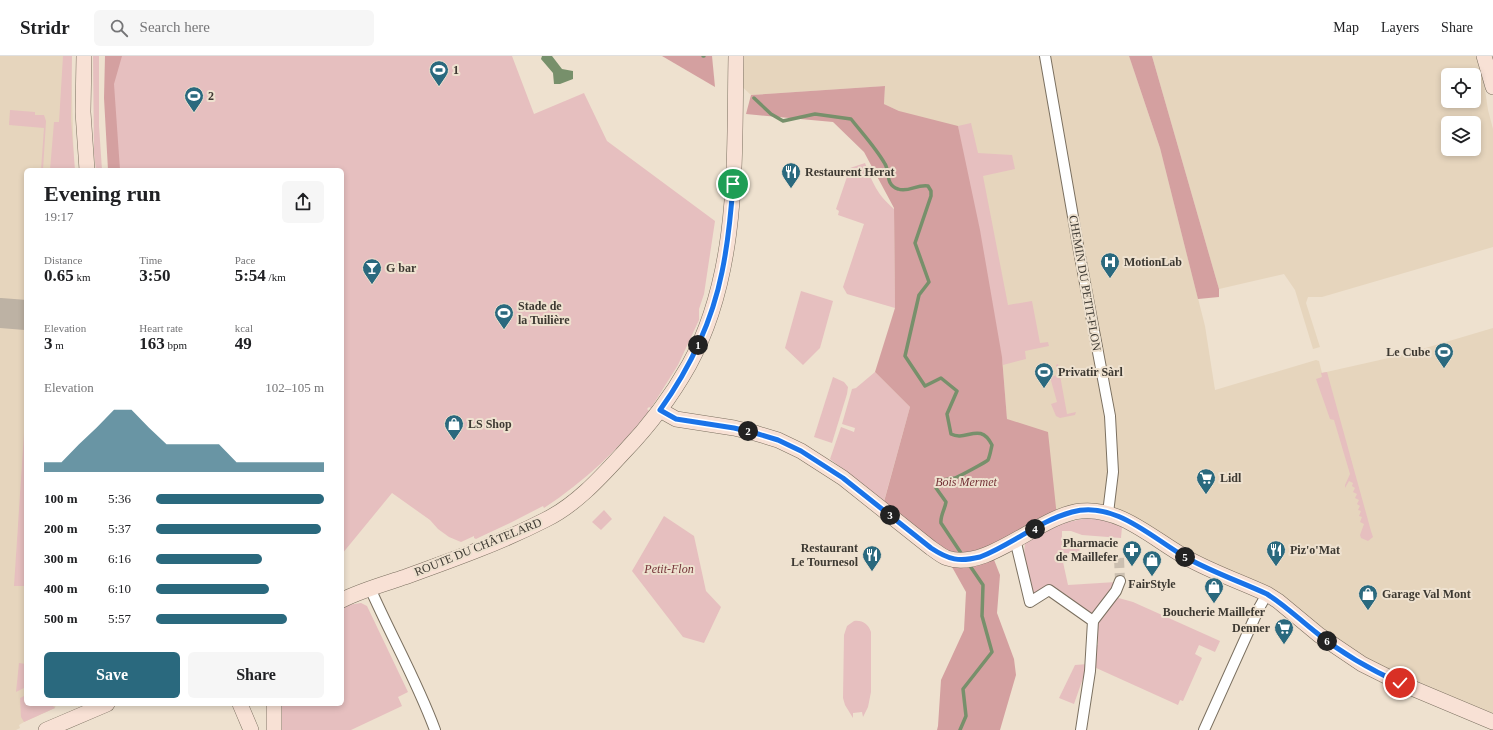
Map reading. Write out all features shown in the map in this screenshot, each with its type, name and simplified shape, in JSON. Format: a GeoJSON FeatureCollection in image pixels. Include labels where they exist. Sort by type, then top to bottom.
{"type":"FeatureCollection","features":[{"type":"Feature","properties":{"kind":"street"},"geometry":{"type":"LineString","coordinates":[[84,56],[83,112],[87,168]]}},
{"type":"Feature","properties":{"kind":"street","name":"ROUTE DU CHÂTELARD"},"geometry":{"type":"LineString","coordinates":[[344,599],[370,588],[470,553],[546,520],[573,502],[591,487],[639,436],[660,410],[689,364],[702,335],[722,272],[729,232],[733,184],[736,56]]}},
{"type":"Feature","properties":{"kind":"street","name":"CHEMIN DU PETIT-FLON"},"geometry":{"type":"LineString","coordinates":[[1046,56],[1110,416],[1113,472],[1108,513]]}},
{"type":"Feature","properties":{"kind":"street"},"geometry":{"type":"LineString","coordinates":[[1484,56],[1493,87]]}},
{"type":"Feature","properties":{"kind":"street"},"geometry":{"type":"LineString","coordinates":[[660,410],[676,419],[734,428],[755,433],[778,440],[801,451],[843,478],[931,548],[947,558],[969,560],[980,557],[1057,518],[1073,512],[1090,510],[1108,513],[1131,522],[1188,559],[1267,594],[1278,601],[1319,635],[1362,664],[1400,683],[1493,722]]}},
{"type":"Feature","properties":{"kind":"street"},"geometry":{"type":"LineString","coordinates":[[1015,540],[1030,602],[1049,590],[1093,621]]}},
{"type":"Feature","properties":{"kind":"street"},"geometry":{"type":"LineString","coordinates":[[1082,730],[1090,671],[1093,621],[1116,591],[1120,581]]}},
{"type":"Feature","properties":{"kind":"street"},"geometry":{"type":"LineString","coordinates":[[370,588],[426,705],[435,730]]}},
{"type":"Feature","properties":{"kind":"street"},"geometry":{"type":"LineString","coordinates":[[1204,730],[1238,653],[1267,594]]}},
{"type":"Feature","properties":{"kind":"street"},"geometry":{"type":"LineString","coordinates":[[46,730],[102,706]]}},
{"type":"Feature","properties":{"kind":"street"},"geometry":{"type":"LineString","coordinates":[[241,706],[251,730]]}},
{"type":"Feature","properties":{"kind":"street"},"geometry":{"type":"LineString","coordinates":[[274,706],[274,730]]}},
{"type":"Feature","properties":{"kind":"shaded area"},"geometry":{"type":"Polygon","coordinates":[[[0,56],[71,56],[74,168],[24,168],[24,706],[56,706],[55,708],[19,725],[20,728],[16,730],[0,730],[0,56]]]}},
{"type":"Feature","properties":{"kind":"shaded area"},"geometry":{"type":"Polygon","coordinates":[[[542,56],[552,56],[562,69],[573,71],[573,79],[560,84],[554,84],[553,73],[541,59],[542,56]]]}},
{"type":"Feature","properties":{"kind":"shaded area"},"geometry":{"type":"Polygon","coordinates":[[[736,56],[1129,56],[1160,148],[1205,326],[1215,390],[1316,360],[1319,361],[1322,373],[1402,355],[1493,328],[1493,715],[1400,683],[1278,601],[1131,522],[1057,517],[1007,419],[1002,357],[899,111],[884,104],[885,86],[751,95],[736,81],[736,56]]]}},
{"type":"Feature","properties":{"kind":"shaded area"},"geometry":{"type":"Polygon","coordinates":[[[1152,56],[1480,56],[1488,110],[1493,129],[1493,247],[1322,297],[1308,297],[1306,303],[1320,347],[1313,349],[1295,290],[1284,274],[1219,289],[1152,56]]]}},
{"type":"Feature","properties":{"kind":"green space"},"geometry":{"type":"Polygon","coordinates":[[[63,56],[72,56],[71,120],[75,168],[50,168],[54,122],[59,122],[63,56]]]}},
{"type":"Feature","properties":{"kind":"green space"},"geometry":{"type":"Polygon","coordinates":[[[93,56],[99,56],[99,126],[102,168],[96,168],[94,154],[93,56]]]}},
{"type":"Feature","properties":{"kind":"green space"},"geometry":{"type":"Polygon","coordinates":[[[105,56],[122,56],[114,84],[120,168],[108,168],[104,98],[105,56]]]}},
{"type":"Feature","properties":{"kind":"green space"},"geometry":{"type":"Polygon","coordinates":[[[109,56],[512,56],[534,114],[584,93],[607,141],[715,221],[704,294],[699,309],[699,320],[678,365],[651,408],[649,407],[647,409],[649,411],[638,425],[601,464],[559,498],[544,508],[543,506],[476,539],[474,536],[461,542],[449,537],[438,529],[430,520],[392,493],[344,552],[344,168],[116,168],[109,56]]]}},
{"type":"Feature","properties":{"kind":"green space"},"geometry":{"type":"Polygon","coordinates":[[[662,56],[712,56],[715,87],[662,56]]]}},
{"type":"Feature","properties":{"kind":"green space"},"geometry":{"type":"Polygon","coordinates":[[[1129,56],[1152,56],[1219,289],[1219,297],[1198,299],[1160,148],[1129,56]]]}},
{"type":"Feature","properties":{"kind":"green space","name":"Bois Mermet"},"geometry":{"type":"Polygon","coordinates":[[[885,86],[884,104],[899,111],[958,126],[980,230],[1002,357],[1007,419],[1048,432],[1057,517],[991,552],[1000,575],[997,613],[1014,659],[1016,675],[1000,730],[937,730],[941,680],[964,630],[966,592],[947,558],[882,509],[910,407],[875,372],[895,308],[894,208],[864,152],[833,122],[746,114],[751,95],[885,86]]]}},
{"type":"Feature","properties":{"kind":"green space"},"geometry":{"type":"Polygon","coordinates":[[[10,110],[35,112],[35,115],[44,115],[46,121],[43,168],[41,168],[44,128],[9,125],[10,110]]]}},
{"type":"Feature","properties":{"kind":"green space"},"geometry":{"type":"Polygon","coordinates":[[[971,123],[978,153],[1012,155],[1015,169],[983,176],[1008,305],[1032,301],[1040,343],[1048,342],[1049,346],[1025,351],[1026,359],[1003,365],[958,126],[971,123]]]}},
{"type":"Feature","properties":{"kind":"green space"},"geometry":{"type":"Polygon","coordinates":[[[865,163],[876,188],[894,209],[895,308],[847,294],[843,287],[864,224],[838,215],[839,211],[836,209],[850,168],[865,163]]]}},
{"type":"Feature","properties":{"kind":"green space"},"geometry":{"type":"Polygon","coordinates":[[[801,291],[833,301],[820,348],[803,365],[785,348],[801,291]]]}},
{"type":"Feature","properties":{"kind":"green space"},"geometry":{"type":"Polygon","coordinates":[[[1058,364],[1067,414],[1076,412],[1075,415],[1060,418],[1056,416],[1051,404],[1057,402],[1050,377],[1057,375],[1056,365],[1058,364]]]}},
{"type":"Feature","properties":{"kind":"green space"},"geometry":{"type":"Polygon","coordinates":[[[875,372],[910,407],[884,501],[830,459],[841,427],[854,432],[855,428],[842,424],[852,389],[856,388],[875,372]]]}},
{"type":"Feature","properties":{"kind":"green space"},"geometry":{"type":"Polygon","coordinates":[[[1327,372],[1373,537],[1368,541],[1361,538],[1360,535],[1364,524],[1360,522],[1362,517],[1359,516],[1361,511],[1358,510],[1360,506],[1357,504],[1359,500],[1355,498],[1357,494],[1353,492],[1355,488],[1352,486],[1353,483],[1349,481],[1345,488],[1350,474],[1334,420],[1330,419],[1316,379],[1322,377],[1321,373],[1327,372]]]}},
{"type":"Feature","properties":{"kind":"green space"},"geometry":{"type":"Polygon","coordinates":[[[833,377],[844,382],[848,387],[832,443],[814,437],[833,377]]]}},
{"type":"Feature","properties":{"kind":"green space"},"geometry":{"type":"Polygon","coordinates":[[[24,434],[24,586],[14,586],[24,434]]]}},
{"type":"Feature","properties":{"kind":"green space"},"geometry":{"type":"Polygon","coordinates":[[[604,510],[612,519],[601,530],[592,522],[604,510]]]}},
{"type":"Feature","properties":{"kind":"green space","name":"Petit-Flon"},"geometry":{"type":"Polygon","coordinates":[[[664,516],[694,536],[706,591],[721,607],[704,643],[683,637],[632,571],[664,516]]]}},
{"type":"Feature","properties":{"kind":"green space"},"geometry":{"type":"Polygon","coordinates":[[[1088,518],[1104,520],[1122,527],[1121,538],[1082,535],[1071,531],[1062,531],[1062,541],[1080,544],[1079,554],[1061,553],[1068,585],[1116,582],[1094,618],[1053,588],[1033,598],[1024,557],[1025,541],[1063,523],[1088,518]]]}},
{"type":"Feature","properties":{"kind":"green space"},"geometry":{"type":"Polygon","coordinates":[[[1115,597],[1133,602],[1220,641],[1215,652],[1199,645],[1195,654],[1202,658],[1183,701],[1180,700],[1178,705],[1094,667],[1093,646],[1098,645],[1098,621],[1115,597]]]}},
{"type":"Feature","properties":{"kind":"green space"},"geometry":{"type":"Polygon","coordinates":[[[361,603],[367,606],[408,692],[398,697],[402,706],[351,730],[280,730],[281,706],[344,706],[344,608],[348,605],[361,603]]]}},
{"type":"Feature","properties":{"kind":"green space"},"geometry":{"type":"Polygon","coordinates":[[[854,621],[865,623],[871,632],[871,692],[868,707],[863,717],[862,712],[853,713],[853,718],[845,705],[843,698],[844,635],[847,626],[854,621]]]}},
{"type":"Feature","properties":{"kind":"green space"},"geometry":{"type":"Polygon","coordinates":[[[19,663],[24,664],[24,688],[16,692],[19,663]]]}},
{"type":"Feature","properties":{"kind":"green space"},"geometry":{"type":"Polygon","coordinates":[[[1088,664],[1074,704],[1059,698],[1075,665],[1088,664]]]}},
{"type":"Feature","properties":{"kind":"green space"},"geometry":{"type":"Polygon","coordinates":[[[24,696],[24,706],[53,706],[55,708],[24,722],[21,717],[20,698],[24,696]]]}},
{"type":"Feature","properties":{"kind":"waterway"},"geometry":{"type":"LineString","coordinates":[[754,98],[771,114],[783,121],[815,114],[851,119],[881,158],[886,167],[891,185],[902,190],[920,186],[928,186],[931,191],[931,196],[915,243],[929,282],[919,295],[905,356],[925,386],[941,378],[957,391],[947,414],[951,434],[957,436],[978,433],[983,434],[992,445],[988,460],[955,478],[937,481],[936,488],[946,502],[941,523],[963,556]]}},
{"type":"Feature","properties":{"kind":"waterway"},"geometry":{"type":"LineString","coordinates":[[960,730],[966,716],[963,689],[992,652],[982,616],[983,585],[968,563]]}},
{"type":"Feature","properties":{"kind":"taxiway"},"geometry":{"type":"LineString","coordinates":[[0,313],[24,315]]}},
{"type":"Feature","properties":{"kind":"tunnel"},"geometry":{"type":"LineString","coordinates":[[1119,558],[1120,581]]}},
{"type":"Feature","properties":{"kind":"place","name":"1"},"geometry":{"type":"Point","coordinates":[439,87]}},
{"type":"Feature","properties":{"kind":"place","name":"2"},"geometry":{"type":"Point","coordinates":[194,113]}},
{"type":"Feature","properties":{"kind":"place","name":"Restaurent Herat"},"geometry":{"type":"Point","coordinates":[791,189]}},
{"type":"Feature","properties":{"kind":"place","name":"MotionLab"},"geometry":{"type":"Point","coordinates":[1110,279]}},
{"type":"Feature","properties":{"kind":"place","name":"G bar"},"geometry":{"type":"Point","coordinates":[372,285]}},
{"type":"Feature","properties":{"kind":"place","name":"Stade de la Tuilière"},"geometry":{"type":"Point","coordinates":[504,330]}},
{"type":"Feature","properties":{"kind":"place","name":"Le Cube"},"geometry":{"type":"Point","coordinates":[1444,369]}},
{"type":"Feature","properties":{"kind":"place","name":"Privatir Sàrl"},"geometry":{"type":"Point","coordinates":[1044,389]}},
{"type":"Feature","properties":{"kind":"place","name":"LS Shop"},"geometry":{"type":"Point","coordinates":[454,441]}},
{"type":"Feature","properties":{"kind":"place","name":"Lidl"},"geometry":{"type":"Point","coordinates":[1206,495]}},
{"type":"Feature","properties":{"kind":"place","name":"Pharmacie de Maillefer"},"geometry":{"type":"Point","coordinates":[1132,567]}},
{"type":"Feature","properties":{"kind":"place","name":"Piz'o'Mat"},"geometry":{"type":"Point","coordinates":[1276,567]}},
{"type":"Feature","properties":{"kind":"place","name":"Restaurant Le Tournesol"},"geometry":{"type":"Point","coordinates":[872,572]}},
{"type":"Feature","properties":{"kind":"place","name":"FairStyle"},"geometry":{"type":"Point","coordinates":[1152,577]}},
{"type":"Feature","properties":{"kind":"place","name":"Boucherie Maillefer"},"geometry":{"type":"Point","coordinates":[1214,604]}},
{"type":"Feature","properties":{"kind":"place","name":"Garage Val Mont"},"geometry":{"type":"Point","coordinates":[1368,611]}},
{"type":"Feature","properties":{"kind":"place","name":"Denner"},"geometry":{"type":"Point","coordinates":[1284,645]}},
{"type":"Feature","properties":{"kind":"route"},"geometry":{"type":"LineString","coordinates":[[733,184],[729,232],[722,272],[716,294],[702,335],[689,364],[673,392],[660,410],[676,419],[707,423],[755,433],[778,440],[801,451],[843,478],[931,548],[947,558],[969,560],[980,557],[1057,518],[1073,512],[1090,510],[1118,516],[1131,522],[1188,559],[1267,594],[1278,601],[1319,635],[1362,664],[1400,683]]}}]}
